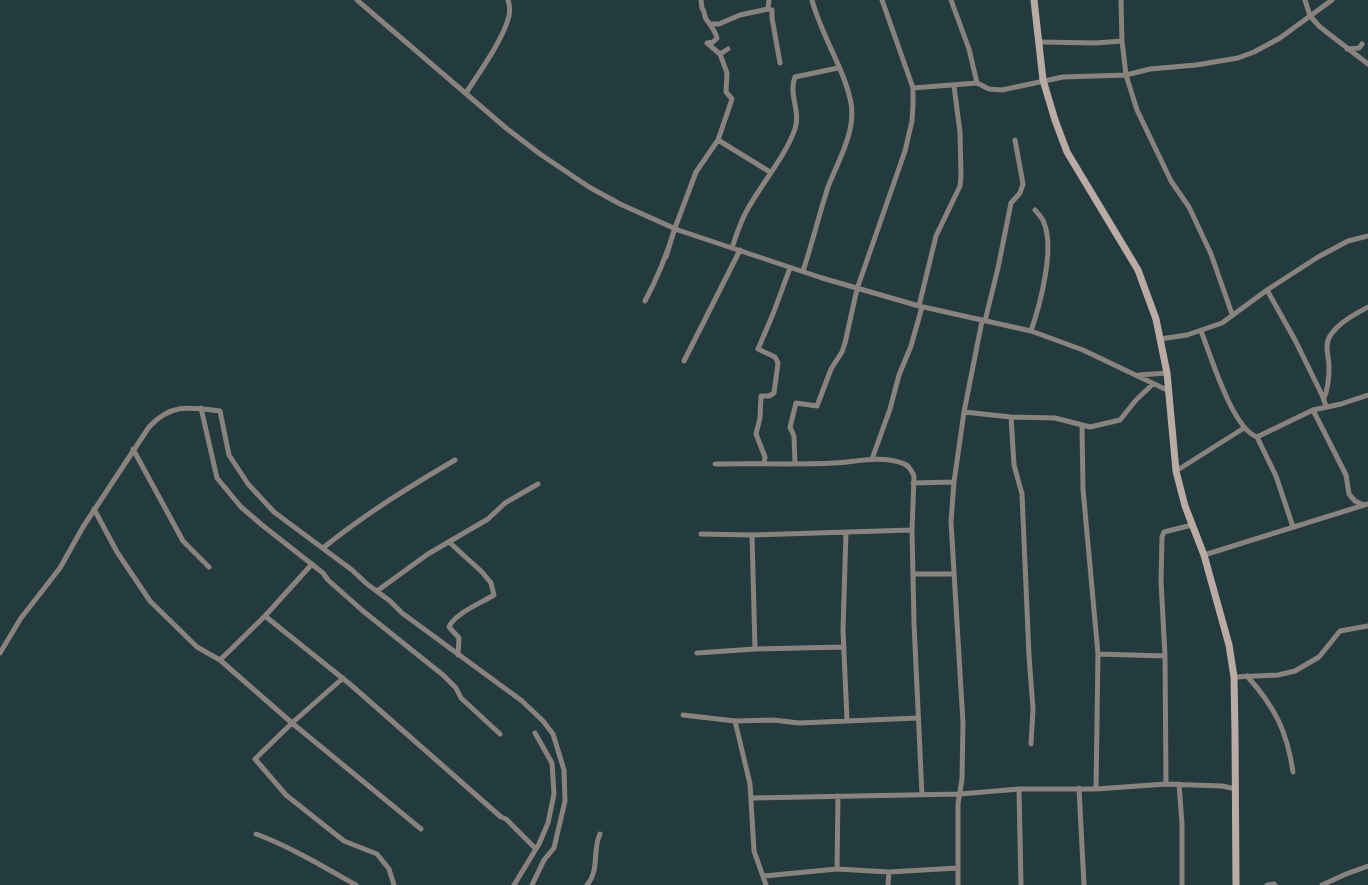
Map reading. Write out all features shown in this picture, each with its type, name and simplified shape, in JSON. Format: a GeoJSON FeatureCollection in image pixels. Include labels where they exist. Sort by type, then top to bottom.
{"type":"FeatureCollection","features":[{"type":"Feature","properties":{"kind":"street"},"geometry":{"type":"LineString","coordinates":[[357,0],[506,128],[589,187],[620,204],[675,228],[790,268],[920,306],[1031,331],[1083,350],[1169,391]]}},
{"type":"Feature","properties":{"kind":"street"},"geometry":{"type":"LineString","coordinates":[[466,93],[507,22],[510,9],[508,0]]}},
{"type":"Feature","properties":{"kind":"street"},"geometry":{"type":"LineString","coordinates":[[644,301],[666,257],[696,172],[718,140],[732,99],[726,92],[727,73],[720,54],[707,43],[713,42],[717,38],[715,31],[705,18],[701,0]]}},
{"type":"Feature","properties":{"kind":"street"},"geometry":{"type":"LineString","coordinates":[[768,9],[769,0]]}},
{"type":"Feature","properties":{"kind":"street"},"geometry":{"type":"LineString","coordinates":[[803,271],[828,188],[851,123],[851,104],[822,32],[812,0]]}},
{"type":"Feature","properties":{"kind":"street"},"geometry":{"type":"LineString","coordinates":[[795,464],[794,436],[790,427],[796,403],[817,406],[831,368],[842,352],[857,288],[905,151],[912,121],[913,88],[882,0]]}},
{"type":"Feature","properties":{"kind":"street"},"geometry":{"type":"LineString","coordinates":[[951,0],[969,49],[977,83]]}},
{"type":"Feature","properties":{"kind":"street"},"geometry":{"type":"LineString","coordinates":[[1034,0],[1043,80],[1067,152],[1144,282],[1156,318],[1167,373],[1176,471],[1192,525],[1204,556],[1229,645],[1234,677],[1236,885]]}},
{"type":"Feature","properties":{"kind":"street"},"geometry":{"type":"LineString","coordinates":[[1121,0],[1122,41],[1126,75],[1137,110],[1158,157],[1171,181],[1189,207],[1211,254],[1232,314]]}},
{"type":"Feature","properties":{"kind":"street"},"geometry":{"type":"LineString","coordinates":[[1305,0],[1310,16],[1330,36],[1368,64]]}},
{"type":"Feature","properties":{"kind":"street"},"geometry":{"type":"LineString","coordinates":[[913,88],[977,83],[996,90],[1043,80],[1090,75],[1126,75],[1150,69],[1196,65],[1238,58],[1264,47],[1332,0]]}},
{"type":"Feature","properties":{"kind":"street"},"geometry":{"type":"LineString","coordinates":[[710,24],[719,24],[740,15],[768,9],[772,10],[780,62]]}},
{"type":"Feature","properties":{"kind":"street"},"geometry":{"type":"LineString","coordinates":[[1040,42],[1096,43],[1122,41]]}},
{"type":"Feature","properties":{"kind":"street"},"geometry":{"type":"LineString","coordinates":[[1347,48],[1359,48],[1362,44]]}},
{"type":"Feature","properties":{"kind":"street"},"geometry":{"type":"LineString","coordinates":[[720,54],[728,49]]}},
{"type":"Feature","properties":{"kind":"street"},"geometry":{"type":"LineString","coordinates":[[732,248],[745,214],[780,158],[795,128],[797,114],[792,89],[795,77],[838,68]]}},
{"type":"Feature","properties":{"kind":"street"},"geometry":{"type":"LineString","coordinates":[[872,459],[890,410],[899,375],[911,346],[936,236],[960,186],[960,132],[954,86]]}},
{"type":"Feature","properties":{"kind":"street"},"geometry":{"type":"LineString","coordinates":[[718,140],[770,172]]}},
{"type":"Feature","properties":{"kind":"street"},"geometry":{"type":"LineString","coordinates":[[958,885],[958,804],[962,770],[963,723],[951,522],[954,482],[964,412],[983,321],[998,268],[1011,203],[1020,193],[1024,184],[1015,140]]}},
{"type":"Feature","properties":{"kind":"street"},"geometry":{"type":"LineString","coordinates":[[1031,331],[1043,294],[1048,248],[1044,222],[1035,210]]}},
{"type":"Feature","properties":{"kind":"street"},"geometry":{"type":"LineString","coordinates":[[1160,339],[1174,338],[1200,331],[1222,322],[1267,290],[1340,244],[1368,236]]}},
{"type":"Feature","properties":{"kind":"street"},"geometry":{"type":"LineString","coordinates":[[684,361],[740,250]]}},
{"type":"Feature","properties":{"kind":"street"},"geometry":{"type":"LineString","coordinates":[[764,463],[765,457],[756,434],[760,418],[761,396],[769,396],[774,393],[778,363],[775,358],[758,349],[790,268]]}},
{"type":"Feature","properties":{"kind":"street"},"geometry":{"type":"LineString","coordinates":[[1267,290],[1295,340],[1326,406]]}},
{"type":"Feature","properties":{"kind":"street"},"geometry":{"type":"LineString","coordinates":[[1323,399],[1328,384],[1327,342],[1329,336],[1335,329],[1368,307]]}},
{"type":"Feature","properties":{"kind":"street"},"geometry":{"type":"LineString","coordinates":[[1200,331],[1226,396],[1250,435],[1257,437],[1313,410],[1341,404],[1368,395]]}},
{"type":"Feature","properties":{"kind":"street"},"geometry":{"type":"LineString","coordinates":[[1138,375],[1167,373]]}},
{"type":"Feature","properties":{"kind":"street"},"geometry":{"type":"LineString","coordinates":[[964,412],[1011,417],[1055,418],[1090,427],[1118,422],[1153,384]]}},
{"type":"Feature","properties":{"kind":"street"},"geometry":{"type":"LineString","coordinates":[[201,408],[217,478],[242,507],[262,526],[323,573],[328,580],[414,654],[425,659],[456,688],[461,698],[500,734]]}},
{"type":"Feature","properties":{"kind":"street"},"geometry":{"type":"LineString","coordinates":[[0,653],[21,618],[60,568],[94,509],[149,426],[162,415],[177,409],[201,408],[220,411],[229,455],[248,484],[274,512],[323,548],[402,613],[522,701],[543,721],[553,734],[564,770],[565,796],[561,824],[554,848],[544,860],[532,885]]}},
{"type":"Feature","properties":{"kind":"street"},"geometry":{"type":"LineString","coordinates":[[1313,410],[1346,475],[1349,494],[1355,501],[1366,505]]}},
{"type":"Feature","properties":{"kind":"street"},"geometry":{"type":"LineString","coordinates":[[1011,417],[1014,465],[1022,494],[1033,709],[1031,744]]}},
{"type":"Feature","properties":{"kind":"street"},"geometry":{"type":"LineString","coordinates":[[1082,425],[1082,489],[1098,654],[1096,789]]}},
{"type":"Feature","properties":{"kind":"street"},"geometry":{"type":"LineString","coordinates":[[1176,471],[1244,428]]}},
{"type":"Feature","properties":{"kind":"street"},"geometry":{"type":"LineString","coordinates":[[1257,437],[1276,476],[1293,527]]}},
{"type":"Feature","properties":{"kind":"street"},"geometry":{"type":"LineString","coordinates":[[133,449],[183,541],[209,567]]}},
{"type":"Feature","properties":{"kind":"street"},"geometry":{"type":"LineString","coordinates":[[715,464],[834,463],[872,459],[904,464],[912,471],[914,476],[912,530],[914,622],[922,794]]}},
{"type":"Feature","properties":{"kind":"street"},"geometry":{"type":"LineString","coordinates":[[323,548],[349,527],[367,517],[379,505],[455,460]]}},
{"type":"Feature","properties":{"kind":"street"},"geometry":{"type":"LineString","coordinates":[[913,484],[954,482]]}},
{"type":"Feature","properties":{"kind":"street"},"geometry":{"type":"LineString","coordinates":[[377,591],[400,573],[488,519],[505,503],[538,484]]}},
{"type":"Feature","properties":{"kind":"street"},"geometry":{"type":"LineString","coordinates":[[1204,556],[1366,505]]}},
{"type":"Feature","properties":{"kind":"street"},"geometry":{"type":"LineString","coordinates":[[94,509],[117,552],[150,601],[197,647],[220,660],[292,723],[421,830]]}},
{"type":"Feature","properties":{"kind":"street"},"geometry":{"type":"LineString","coordinates":[[1166,784],[1165,656],[1161,582],[1162,534],[1192,525]]}},
{"type":"Feature","properties":{"kind":"street"},"geometry":{"type":"LineString","coordinates":[[701,534],[752,535],[912,530]]}},
{"type":"Feature","properties":{"kind":"street"},"geometry":{"type":"LineString","coordinates":[[846,532],[844,647],[847,720]]}},
{"type":"Feature","properties":{"kind":"street"},"geometry":{"type":"LineString","coordinates":[[752,535],[755,649]]}},
{"type":"Feature","properties":{"kind":"street"},"geometry":{"type":"LineString","coordinates":[[449,542],[482,572],[491,583],[494,595],[451,622],[449,627],[459,638],[458,654]]}},
{"type":"Feature","properties":{"kind":"street"},"geometry":{"type":"LineString","coordinates":[[220,660],[265,616],[312,564]]}},
{"type":"Feature","properties":{"kind":"street"},"geometry":{"type":"LineString","coordinates":[[914,574],[954,574]]}},
{"type":"Feature","properties":{"kind":"street"},"geometry":{"type":"LineString","coordinates":[[265,616],[343,678],[501,817],[506,818],[536,849]]}},
{"type":"Feature","properties":{"kind":"street"},"geometry":{"type":"LineString","coordinates":[[1234,677],[1266,676],[1295,672],[1319,657],[1340,631],[1368,626]]}},
{"type":"Feature","properties":{"kind":"street"},"geometry":{"type":"LineString","coordinates":[[697,653],[755,649],[844,647]]}},
{"type":"Feature","properties":{"kind":"street"},"geometry":{"type":"LineString","coordinates":[[1098,654],[1165,656]]}},
{"type":"Feature","properties":{"kind":"street"},"geometry":{"type":"LineString","coordinates":[[1247,676],[1259,689],[1281,723],[1293,772]]}},
{"type":"Feature","properties":{"kind":"street"},"geometry":{"type":"LineString","coordinates":[[343,678],[255,759],[286,795],[344,841],[377,854],[389,869],[394,885]]}},
{"type":"Feature","properties":{"kind":"street"},"geometry":{"type":"LineString","coordinates":[[683,715],[735,721],[773,720],[799,723],[918,718]]}},
{"type":"Feature","properties":{"kind":"street"},"geometry":{"type":"LineString","coordinates":[[735,721],[752,798],[753,843],[766,885]]}},
{"type":"Feature","properties":{"kind":"street"},"geometry":{"type":"LineString","coordinates":[[514,885],[536,849],[548,823],[554,794],[552,763],[536,733]]}},
{"type":"Feature","properties":{"kind":"street"},"geometry":{"type":"LineString","coordinates":[[752,798],[960,794],[1019,789],[1096,789],[1166,784],[1222,786],[1236,789]]}},
{"type":"Feature","properties":{"kind":"street"},"geometry":{"type":"LineString","coordinates":[[1179,784],[1182,824],[1182,885]]}},
{"type":"Feature","properties":{"kind":"street"},"geometry":{"type":"LineString","coordinates":[[1079,788],[1084,885]]}},
{"type":"Feature","properties":{"kind":"street"},"geometry":{"type":"LineString","coordinates":[[1019,789],[1021,885]]}},
{"type":"Feature","properties":{"kind":"street"},"geometry":{"type":"LineString","coordinates":[[837,869],[838,796]]}},
{"type":"Feature","properties":{"kind":"street"},"geometry":{"type":"LineString","coordinates":[[256,834],[291,848],[356,885]]}},
{"type":"Feature","properties":{"kind":"street"},"geometry":{"type":"LineString","coordinates":[[587,885],[594,873],[597,840],[600,834]]}},
{"type":"Feature","properties":{"kind":"street"},"geometry":{"type":"LineString","coordinates":[[1322,885],[1368,866]]}},
{"type":"Feature","properties":{"kind":"street"},"geometry":{"type":"LineString","coordinates":[[764,876],[837,869],[889,872],[958,868]]}},
{"type":"Feature","properties":{"kind":"street"},"geometry":{"type":"LineString","coordinates":[[888,885],[889,872]]}},
{"type":"Feature","properties":{"kind":"street"},"geometry":{"type":"LineString","coordinates":[[1267,885],[1274,885]]}}]}
